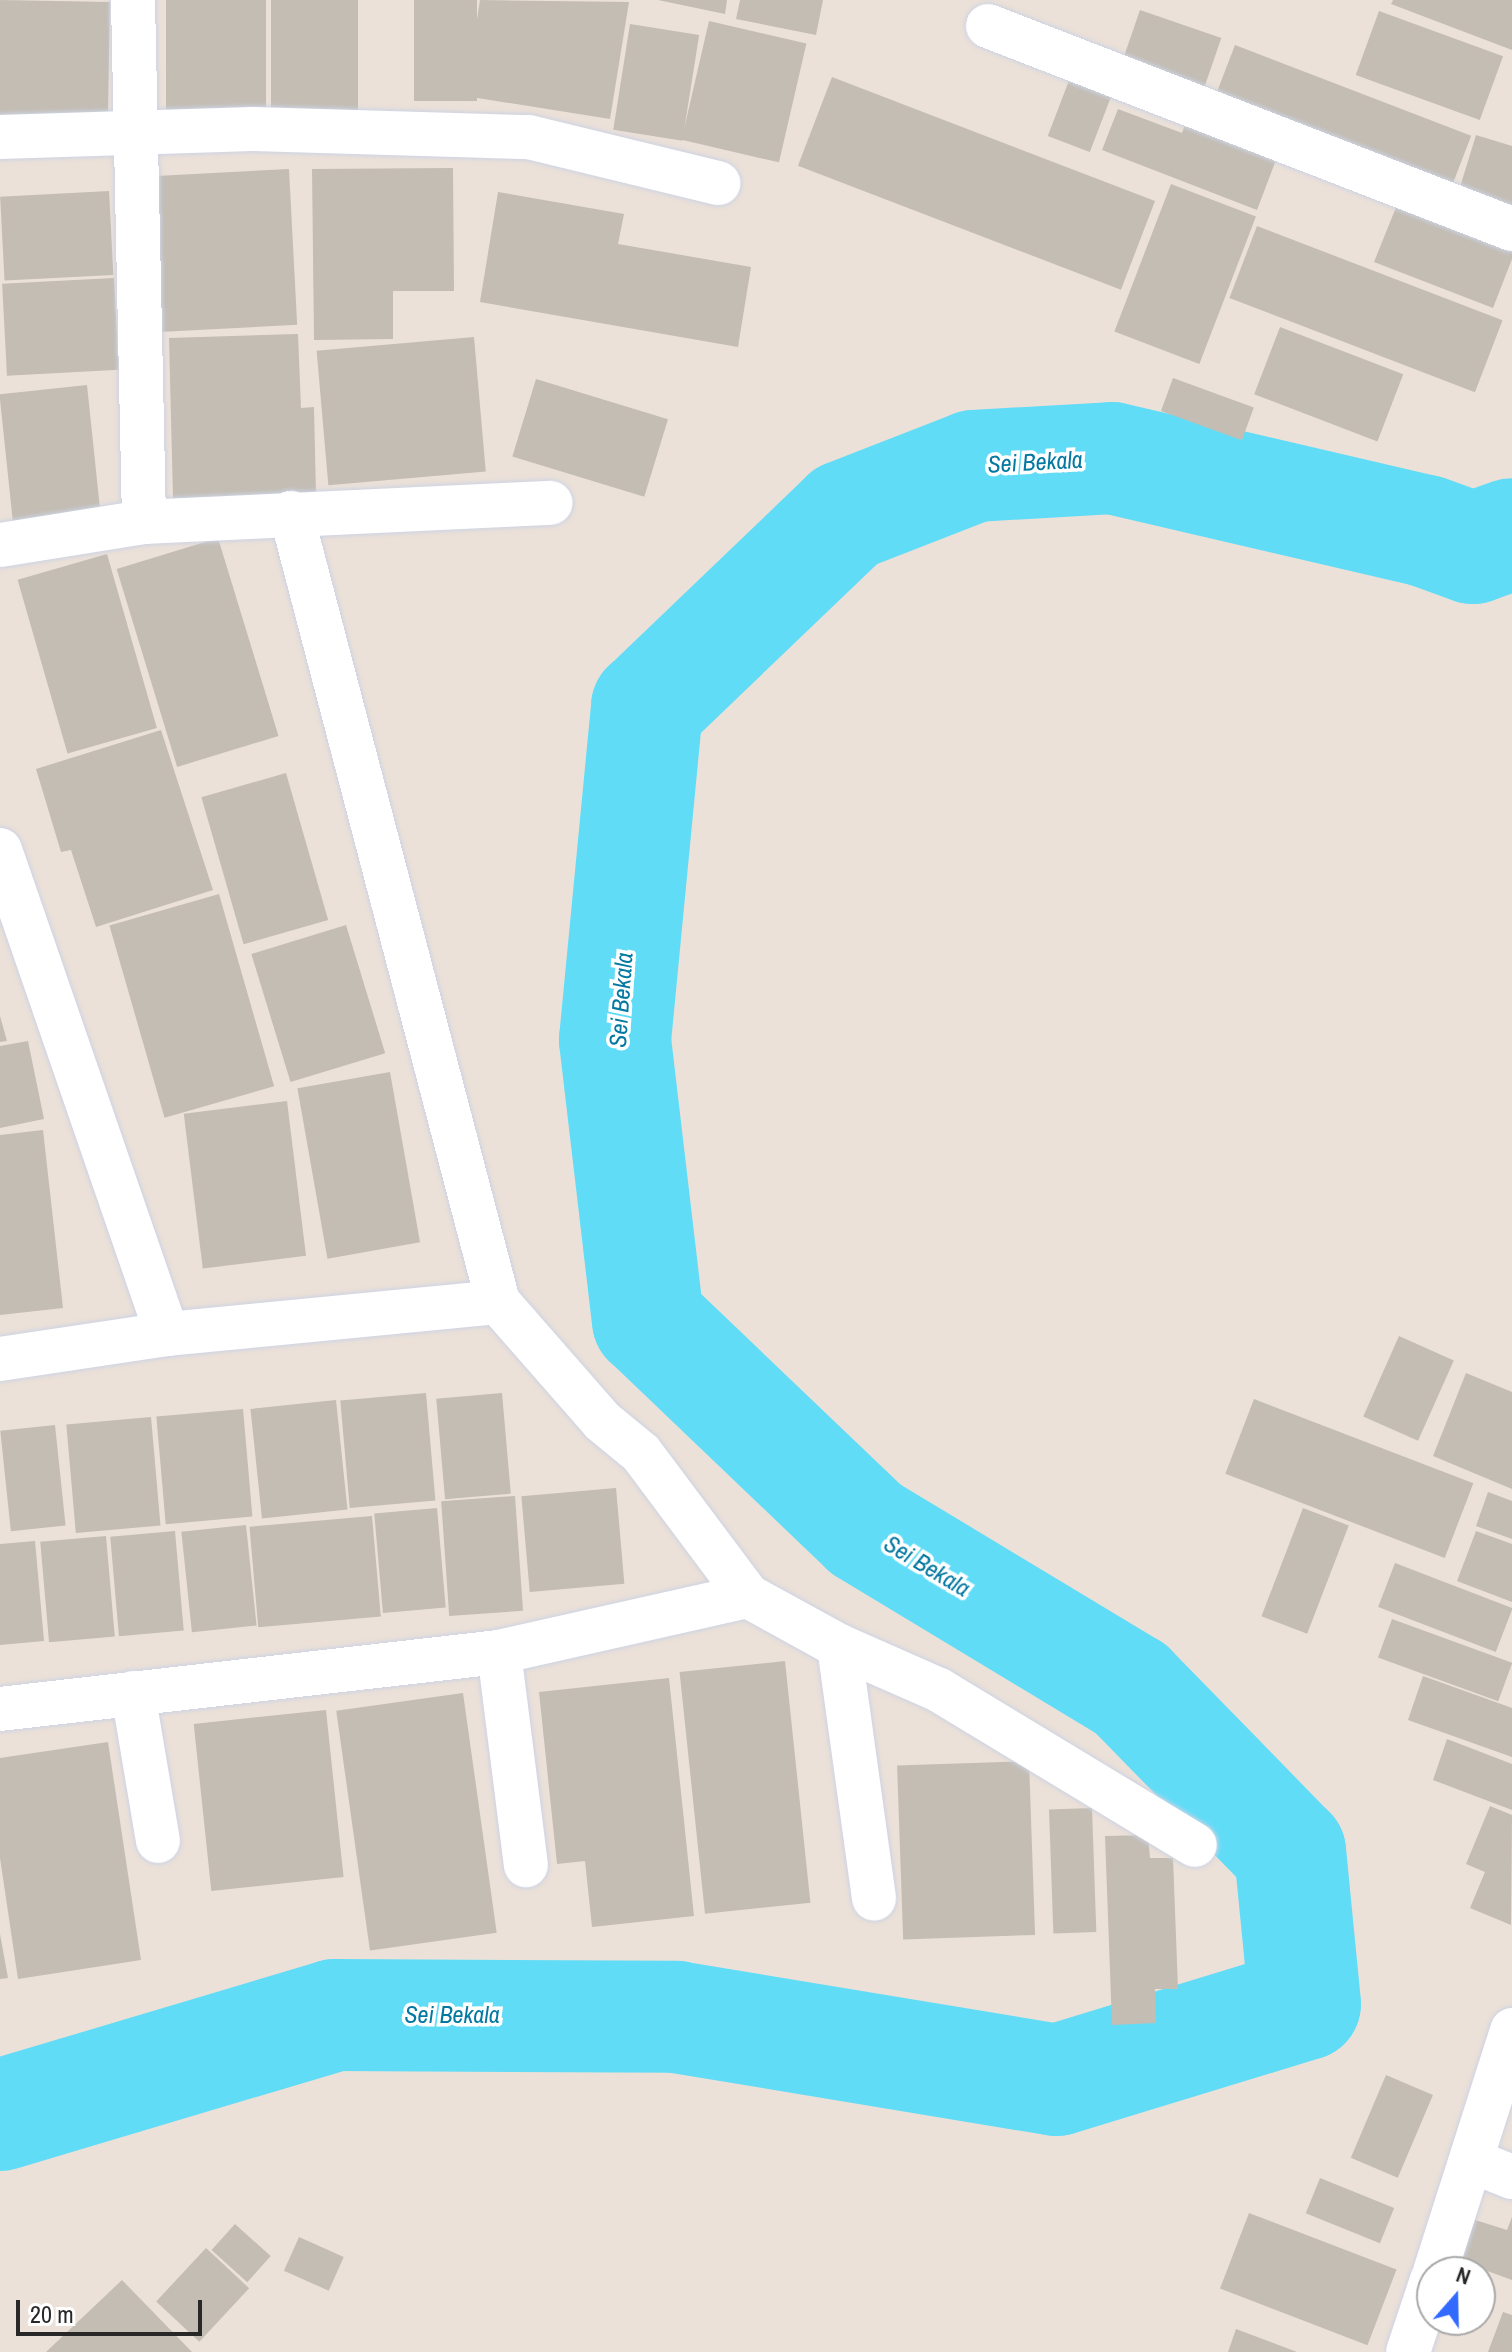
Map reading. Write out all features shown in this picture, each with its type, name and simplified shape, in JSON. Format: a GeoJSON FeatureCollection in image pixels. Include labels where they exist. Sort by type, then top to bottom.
{"type":"FeatureCollection","features":[{"type":"Feature","properties":{"kind":"street"},"geometry":{"type":"LineString","coordinates":[[133,0],[144,522]]}},
{"type":"Feature","properties":{"kind":"street"},"geometry":{"type":"LineString","coordinates":[[988,26],[1512,229]]}},
{"type":"Feature","properties":{"kind":"street"},"geometry":{"type":"LineString","coordinates":[[0,137],[134,136],[253,129],[529,137],[718,183]]}},
{"type":"Feature","properties":{"kind":"street"},"geometry":{"type":"LineString","coordinates":[[0,545],[144,522],[551,503]]}},
{"type":"Feature","properties":{"kind":"street"},"geometry":{"type":"LineString","coordinates":[[291,513],[498,1302],[602,1421],[641,1453],[748,1596],[839,1646],[939,1690],[1195,1845]]}},
{"type":"Feature","properties":{"kind":"street"},"geometry":{"type":"LineString","coordinates":[[0,850],[167,1334]]}},
{"type":"Feature","properties":{"kind":"street"},"geometry":{"type":"LineString","coordinates":[[0,1359],[167,1334],[498,1302]]}},
{"type":"Feature","properties":{"kind":"street"},"geometry":{"type":"LineString","coordinates":[[0,1709],[499,1652],[748,1596]]}},
{"type":"Feature","properties":{"kind":"street"},"geometry":{"type":"LineString","coordinates":[[839,1646],[874,1899]]}},
{"type":"Feature","properties":{"kind":"street"},"geometry":{"type":"LineString","coordinates":[[499,1652],[526,1865]]}},
{"type":"Feature","properties":{"kind":"street"},"geometry":{"type":"LineString","coordinates":[[133,1693],[158,1841]]}},
{"type":"Feature","properties":{"kind":"street"},"geometry":{"type":"LineString","coordinates":[[1440,2256],[1512,2030]]}},
{"type":"Feature","properties":{"kind":"street"},"geometry":{"type":"LineString","coordinates":[[1472,2161],[1512,2177]]}},
{"type":"Feature","properties":{"kind":"street"},"geometry":{"type":"LineString","coordinates":[[1408,2352],[1416,2328]]}},
{"type":"Feature","properties":{"kind":"building"},"geometry":{"type":"Polygon","coordinates":[[[0,0],[110,2],[108,126],[0,124],[0,0]]]}},
{"type":"Feature","properties":{"kind":"building"},"geometry":{"type":"Polygon","coordinates":[[[166,0],[266,0],[266,119],[166,119],[166,0]]]}},
{"type":"Feature","properties":{"kind":"building"},"geometry":{"type":"Polygon","coordinates":[[[271,0],[358,0],[358,114],[271,114],[271,0]]]}},
{"type":"Feature","properties":{"kind":"building"},"geometry":{"type":"Polygon","coordinates":[[[414,0],[477,0],[477,101],[414,101],[414,0]]]}},
{"type":"Feature","properties":{"kind":"building"},"geometry":{"type":"Polygon","coordinates":[[[480,0],[629,2],[610,119],[465,96],[480,0]]]}},
{"type":"Feature","properties":{"kind":"building"},"geometry":{"type":"Polygon","coordinates":[[[658,0],[727,0],[725,14],[658,0]]]}},
{"type":"Feature","properties":{"kind":"building"},"geometry":{"type":"Polygon","coordinates":[[[740,0],[823,0],[816,35],[736,19],[740,0]]]}},
{"type":"Feature","properties":{"kind":"building"},"geometry":{"type":"Polygon","coordinates":[[[1393,0],[1512,0],[1512,50],[1391,4],[1393,0]]]}},
{"type":"Feature","properties":{"kind":"building"},"geometry":{"type":"Polygon","coordinates":[[[1140,10],[1221,38],[1200,101],[1118,73],[1140,10]]]}},
{"type":"Feature","properties":{"kind":"building"},"geometry":{"type":"Polygon","coordinates":[[[1379,11],[1503,56],[1480,120],[1356,75],[1379,11]]]}},
{"type":"Feature","properties":{"kind":"building"},"geometry":{"type":"Polygon","coordinates":[[[709,21],[806,43],[779,162],[682,140],[709,21]]]}},
{"type":"Feature","properties":{"kind":"building"},"geometry":{"type":"Polygon","coordinates":[[[630,24],[699,35],[682,141],[613,130],[630,24]]]}},
{"type":"Feature","properties":{"kind":"building"},"geometry":{"type":"Polygon","coordinates":[[[1235,45],[1471,136],[1447,198],[1211,108],[1235,45]]]}},
{"type":"Feature","properties":{"kind":"building"},"geometry":{"type":"Polygon","coordinates":[[[832,77],[1155,201],[1121,290],[798,166],[832,77]]]}},
{"type":"Feature","properties":{"kind":"building"},"geometry":{"type":"Polygon","coordinates":[[[1070,78],[1112,94],[1090,152],[1048,136],[1070,78]]]}},
{"type":"Feature","properties":{"kind":"building"},"geometry":{"type":"Polygon","coordinates":[[[1118,109],[1182,133],[1188,117],[1279,152],[1257,210],[1102,150],[1118,109]]]}},
{"type":"Feature","properties":{"kind":"building"},"geometry":{"type":"Polygon","coordinates":[[[1476,135],[1512,146],[1512,219],[1456,200],[1476,135]]]}},
{"type":"Feature","properties":{"kind":"building"},"geometry":{"type":"Polygon","coordinates":[[[453,168],[454,291],[393,291],[393,339],[314,340],[312,169],[453,168]]]}},
{"type":"Feature","properties":{"kind":"building"},"geometry":{"type":"Polygon","coordinates":[[[289,169],[297,325],[159,332],[151,176],[289,169]]]}},
{"type":"Feature","properties":{"kind":"building"},"geometry":{"type":"Polygon","coordinates":[[[1171,184],[1256,217],[1199,364],[1114,332],[1171,184]]]}},
{"type":"Feature","properties":{"kind":"building"},"geometry":{"type":"Polygon","coordinates":[[[1403,190],[1512,231],[1512,259],[1493,308],[1374,262],[1403,190]]]}},
{"type":"Feature","properties":{"kind":"building"},"geometry":{"type":"Polygon","coordinates":[[[109,191],[113,275],[5,281],[0,197],[109,191]]]}},
{"type":"Feature","properties":{"kind":"building"},"geometry":{"type":"Polygon","coordinates":[[[498,192],[624,214],[618,244],[751,267],[738,347],[480,302],[498,192]]]}},
{"type":"Feature","properties":{"kind":"building"},"geometry":{"type":"Polygon","coordinates":[[[1257,226],[1503,320],[1475,392],[1229,298],[1257,226]]]}},
{"type":"Feature","properties":{"kind":"building"},"geometry":{"type":"Polygon","coordinates":[[[114,278],[119,370],[7,376],[2,284],[114,278]]]}},
{"type":"Feature","properties":{"kind":"building"},"geometry":{"type":"Polygon","coordinates":[[[1280,327],[1403,374],[1377,442],[1254,394],[1280,327]]]}},
{"type":"Feature","properties":{"kind":"building"},"geometry":{"type":"Polygon","coordinates":[[[298,334],[301,408],[314,407],[316,495],[173,498],[169,338],[298,334]]]}},
{"type":"Feature","properties":{"kind":"building"},"geometry":{"type":"Polygon","coordinates":[[[474,337],[486,471],[328,485],[317,351],[474,337]]]}},
{"type":"Feature","properties":{"kind":"building"},"geometry":{"type":"Polygon","coordinates":[[[1173,378],[1254,407],[1242,440],[1161,411],[1173,378]]]}},
{"type":"Feature","properties":{"kind":"building"},"geometry":{"type":"Polygon","coordinates":[[[536,379],[668,419],[644,497],[512,456],[536,379]]]}},
{"type":"Feature","properties":{"kind":"building"},"geometry":{"type":"Polygon","coordinates":[[[87,385],[100,512],[13,521],[0,394],[87,385]]]}},
{"type":"Feature","properties":{"kind":"building"},"geometry":{"type":"Polygon","coordinates":[[[218,538],[279,736],[177,767],[117,569],[218,538]]]}},
{"type":"Feature","properties":{"kind":"building"},"geometry":{"type":"Polygon","coordinates":[[[107,554],[157,728],[67,754],[18,580],[107,554]]]}},
{"type":"Feature","properties":{"kind":"building"},"geometry":{"type":"Polygon","coordinates":[[[161,730],[213,890],[96,927],[71,850],[61,852],[36,769],[161,730]]]}},
{"type":"Feature","properties":{"kind":"building"},"geometry":{"type":"Polygon","coordinates":[[[286,773],[328,920],[244,944],[201,797],[286,773]]]}},
{"type":"Feature","properties":{"kind":"building"},"geometry":{"type":"Polygon","coordinates":[[[219,894],[274,1086],[165,1118],[109,925],[219,894]]]}},
{"type":"Feature","properties":{"kind":"building"},"geometry":{"type":"Polygon","coordinates":[[[346,925],[385,1053],[291,1082],[251,954],[346,925]]]}},
{"type":"Feature","properties":{"kind":"building"},"geometry":{"type":"Polygon","coordinates":[[[0,1016],[7,1041],[0,1042],[0,1016]]]}},
{"type":"Feature","properties":{"kind":"building"},"geometry":{"type":"Polygon","coordinates":[[[28,1041],[44,1119],[0,1128],[0,1046],[28,1041]]]}},
{"type":"Feature","properties":{"kind":"building"},"geometry":{"type":"Polygon","coordinates":[[[390,1072],[420,1242],[327,1259],[297,1088],[390,1072]]]}},
{"type":"Feature","properties":{"kind":"building"},"geometry":{"type":"Polygon","coordinates":[[[287,1101],[306,1256],[203,1269],[184,1114],[287,1101]]]}},
{"type":"Feature","properties":{"kind":"building"},"geometry":{"type":"Polygon","coordinates":[[[43,1130],[63,1308],[0,1315],[0,1135],[43,1130]]]}},
{"type":"Feature","properties":{"kind":"building"},"geometry":{"type":"Polygon","coordinates":[[[1399,1336],[1454,1360],[1418,1441],[1363,1416],[1399,1336]]]}},
{"type":"Feature","properties":{"kind":"building"},"geometry":{"type":"Polygon","coordinates":[[[1466,1373],[1512,1392],[1512,1489],[1433,1456],[1466,1373]]]}},
{"type":"Feature","properties":{"kind":"building"},"geometry":{"type":"Polygon","coordinates":[[[426,1393],[435,1501],[350,1508],[340,1400],[426,1393]]]}},
{"type":"Feature","properties":{"kind":"building"},"geometry":{"type":"Polygon","coordinates":[[[502,1393],[511,1494],[445,1499],[436,1399],[502,1393]]]}},
{"type":"Feature","properties":{"kind":"building"},"geometry":{"type":"Polygon","coordinates":[[[1254,1399],[1473,1483],[1445,1558],[1225,1474],[1254,1399]]]}},
{"type":"Feature","properties":{"kind":"building"},"geometry":{"type":"Polygon","coordinates":[[[336,1400],[347,1509],[262,1518],[250,1409],[336,1400]]]}},
{"type":"Feature","properties":{"kind":"building"},"geometry":{"type":"Polygon","coordinates":[[[243,1409],[252,1517],[166,1524],[156,1417],[243,1409]]]}},
{"type":"Feature","properties":{"kind":"building"},"geometry":{"type":"Polygon","coordinates":[[[151,1417],[160,1526],[76,1533],[66,1424],[151,1417]]]}},
{"type":"Feature","properties":{"kind":"building"},"geometry":{"type":"Polygon","coordinates":[[[55,1425],[66,1525],[11,1531],[0,1431],[55,1425]]]}},
{"type":"Feature","properties":{"kind":"building"},"geometry":{"type":"Polygon","coordinates":[[[616,1488],[624,1584],[530,1592],[521,1496],[616,1488]]]}},
{"type":"Feature","properties":{"kind":"building"},"geometry":{"type":"Polygon","coordinates":[[[1488,1492],[1512,1501],[1512,1539],[1476,1526],[1488,1492]]]}},
{"type":"Feature","properties":{"kind":"building"},"geometry":{"type":"Polygon","coordinates":[[[515,1496],[523,1611],[449,1616],[441,1501],[515,1496]]]}},
{"type":"Feature","properties":{"kind":"building"},"geometry":{"type":"Polygon","coordinates":[[[437,1508],[446,1608],[383,1613],[374,1513],[437,1508]]]}},
{"type":"Feature","properties":{"kind":"building"},"geometry":{"type":"Polygon","coordinates":[[[1303,1508],[1349,1526],[1307,1634],[1261,1616],[1303,1508]]]}},
{"type":"Feature","properties":{"kind":"building"},"geometry":{"type":"Polygon","coordinates":[[[372,1516],[381,1617],[258,1627],[249,1527],[372,1516]]]}},
{"type":"Feature","properties":{"kind":"building"},"geometry":{"type":"Polygon","coordinates":[[[246,1525],[257,1625],[192,1632],[181,1532],[246,1525]]]}},
{"type":"Feature","properties":{"kind":"building"},"geometry":{"type":"Polygon","coordinates":[[[175,1531],[184,1631],[119,1636],[110,1537],[175,1531]]]}},
{"type":"Feature","properties":{"kind":"building"},"geometry":{"type":"Polygon","coordinates":[[[1476,1531],[1512,1544],[1512,1602],[1457,1581],[1476,1531]]]}},
{"type":"Feature","properties":{"kind":"building"},"geometry":{"type":"Polygon","coordinates":[[[106,1536],[115,1637],[49,1642],[40,1542],[106,1536]]]}},
{"type":"Feature","properties":{"kind":"building"},"geometry":{"type":"Polygon","coordinates":[[[35,1541],[44,1641],[0,1645],[0,1544],[35,1541]]]}},
{"type":"Feature","properties":{"kind":"building"},"geometry":{"type":"Polygon","coordinates":[[[1395,1563],[1512,1608],[1496,1652],[1378,1607],[1395,1563]]]}},
{"type":"Feature","properties":{"kind":"building"},"geometry":{"type":"Polygon","coordinates":[[[1392,1619],[1512,1663],[1498,1701],[1378,1658],[1392,1619]]]}},
{"type":"Feature","properties":{"kind":"building"},"geometry":{"type":"Polygon","coordinates":[[[785,1661],[810,1903],[705,1914],[680,1672],[785,1661]]]}},
{"type":"Feature","properties":{"kind":"building"},"geometry":{"type":"Polygon","coordinates":[[[1423,1676],[1512,1708],[1512,1757],[1408,1720],[1423,1676]]]}},
{"type":"Feature","properties":{"kind":"building"},"geometry":{"type":"Polygon","coordinates":[[[669,1678],[694,1916],[592,1927],[585,1861],[557,1864],[539,1692],[669,1678]]]}},
{"type":"Feature","properties":{"kind":"building"},"geometry":{"type":"Polygon","coordinates":[[[463,1693],[497,1933],[370,1950],[336,1711],[463,1693]]]}},
{"type":"Feature","properties":{"kind":"building"},"geometry":{"type":"Polygon","coordinates":[[[326,1710],[344,1877],[211,1891],[194,1724],[326,1710]]]}},
{"type":"Feature","properties":{"kind":"building"},"geometry":{"type":"Polygon","coordinates":[[[1447,1739],[1512,1764],[1512,1810],[1433,1780],[1447,1739]]]}},
{"type":"Feature","properties":{"kind":"building"},"geometry":{"type":"Polygon","coordinates":[[[108,1742],[141,1960],[18,1979],[0,1858],[0,1758],[108,1742]]]}},
{"type":"Feature","properties":{"kind":"building"},"geometry":{"type":"Polygon","coordinates":[[[1029,1761],[1035,1935],[903,1940],[897,1766],[1029,1761]]]}},
{"type":"Feature","properties":{"kind":"building"},"geometry":{"type":"Polygon","coordinates":[[[1490,1806],[1512,1815],[1511,1925],[1470,1908],[1485,1872],[1466,1864],[1490,1806]]]}},
{"type":"Feature","properties":{"kind":"building"},"geometry":{"type":"Polygon","coordinates":[[[1092,1808],[1096,1932],[1053,1933],[1049,1810],[1092,1808]]]}},
{"type":"Feature","properties":{"kind":"building"},"geometry":{"type":"Polygon","coordinates":[[[1148,1835],[1150,1858],[1173,1858],[1178,1989],[1155,1989],[1156,2023],[1112,2025],[1105,1836],[1148,1835]]]}},
{"type":"Feature","properties":{"kind":"building"},"geometry":{"type":"Polygon","coordinates":[[[0,1934],[8,1978],[0,1979],[0,1934]]]}},
{"type":"Feature","properties":{"kind":"building"},"geometry":{"type":"Polygon","coordinates":[[[1386,2075],[1433,2095],[1398,2178],[1351,2158],[1386,2075]]]}},
{"type":"Feature","properties":{"kind":"building"},"geometry":{"type":"Polygon","coordinates":[[[1320,2178],[1394,2208],[1380,2243],[1306,2213],[1320,2178]]]}},
{"type":"Feature","properties":{"kind":"building"},"geometry":{"type":"Polygon","coordinates":[[[1249,2213],[1397,2270],[1367,2345],[1220,2289],[1249,2213]]]}},
{"type":"Feature","properties":{"kind":"building"},"geometry":{"type":"Polygon","coordinates":[[[1512,2217],[1512,2280],[1496,2274],[1496,2256],[1458,2256],[1472,2219],[1507,2230],[1512,2217]]]}},
{"type":"Feature","properties":{"kind":"building"},"geometry":{"type":"Polygon","coordinates":[[[235,2224],[271,2256],[247,2282],[212,2250],[235,2224]]]}},
{"type":"Feature","properties":{"kind":"building"},"geometry":{"type":"Polygon","coordinates":[[[299,2237],[344,2257],[329,2291],[284,2271],[299,2237]]]}},
{"type":"Feature","properties":{"kind":"building"},"geometry":{"type":"Polygon","coordinates":[[[206,2248],[249,2288],[199,2342],[156,2301],[206,2248]]]}},
{"type":"Feature","properties":{"kind":"building"},"geometry":{"type":"Polygon","coordinates":[[[122,2280],[192,2352],[46,2352],[122,2280]]]}},
{"type":"Feature","properties":{"kind":"building"},"geometry":{"type":"Polygon","coordinates":[[[1503,2312],[1512,2315],[1512,2352],[1488,2352],[1503,2312]]]}},
{"type":"Feature","properties":{"kind":"building"},"geometry":{"type":"Polygon","coordinates":[[[1236,2329],[1297,2352],[1228,2352],[1236,2329]]]}},
{"type":"Feature","properties":{"kind":"waterway","name":"Sei Bekala"},"geometry":{"type":"LineString","coordinates":[[0,2115],[335,2015],[676,2017],[1057,2080],[1305,2004],[1290,1852],[1131,1689],[866,1529],[648,1321],[615,1040],[647,707],[846,516],[974,466],[1112,458],[1426,531],[1473,548],[1512,534]]}}]}
